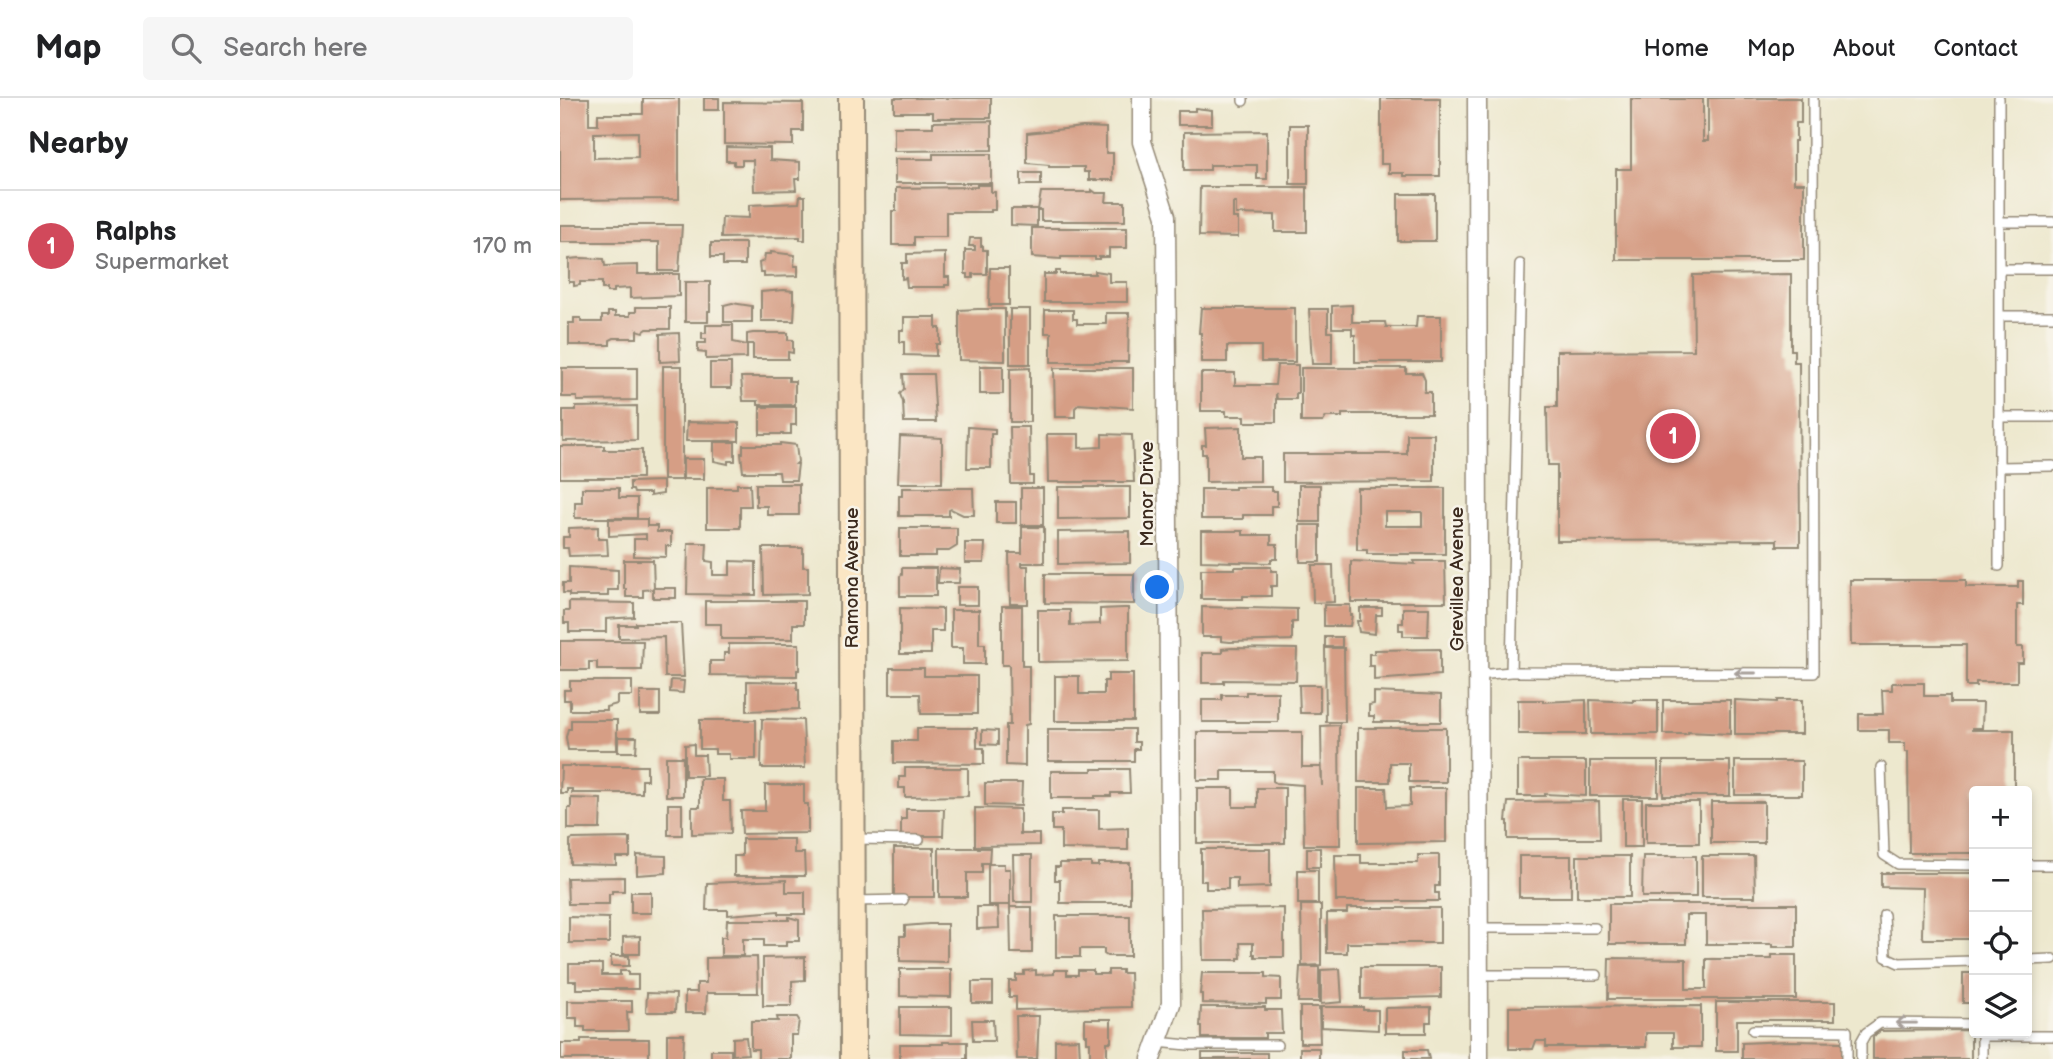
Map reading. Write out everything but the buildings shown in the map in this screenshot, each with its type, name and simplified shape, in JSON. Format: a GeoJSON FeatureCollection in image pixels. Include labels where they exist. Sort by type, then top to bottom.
{"type":"FeatureCollection","features":[{"type":"Feature","properties":{"kind":"street","name":"Ramona Avenue"},"geometry":{"type":"LineString","coordinates":[[851,98],[853,1059]]}},
{"type":"Feature","properties":{"kind":"street","name":"Manor Drive"},"geometry":{"type":"LineString","coordinates":[[1142,98],[1142,142],[1166,215],[1171,1004],[1154,1051]]}},
{"type":"Feature","properties":{"kind":"street","name":"Grevillea Avenue"},"geometry":{"type":"LineString","coordinates":[[1477,98],[1479,1059]]}},
{"type":"Feature","properties":{"kind":"lane"},"geometry":{"type":"LineString","coordinates":[[1478,675],[1511,672],[1814,673],[1813,98]]}},
{"type":"Feature","properties":{"kind":"lane"},"geometry":{"type":"LineString","coordinates":[[1999,98],[1999,566]]}},
{"type":"Feature","properties":{"kind":"lane"},"geometry":{"type":"LineString","coordinates":[[1999,222],[2053,222]]}},
{"type":"Feature","properties":{"kind":"lane"},"geometry":{"type":"LineString","coordinates":[[1511,672],[1520,264]]}},
{"type":"Feature","properties":{"kind":"lane"},"geometry":{"type":"LineString","coordinates":[[1999,269],[2053,269]]}},
{"type":"Feature","properties":{"kind":"lane"},"geometry":{"type":"LineString","coordinates":[[1999,316],[2053,316]]}},
{"type":"Feature","properties":{"kind":"lane"},"geometry":{"type":"LineString","coordinates":[[1999,417],[2053,417]]}},
{"type":"Feature","properties":{"kind":"lane"},"geometry":{"type":"LineString","coordinates":[[1999,467],[2053,466]]}},
{"type":"Feature","properties":{"kind":"lane"},"geometry":{"type":"LineString","coordinates":[[1881,767],[1884,855],[1898,864],[1969,865]]}},
{"type":"Feature","properties":{"kind":"lane"},"geometry":{"type":"LineString","coordinates":[[852,839],[919,840]]}},
{"type":"Feature","properties":{"kind":"lane"},"geometry":{"type":"LineString","coordinates":[[2032,865],[2053,865]]}},
{"type":"Feature","properties":{"kind":"lane"},"geometry":{"type":"LineString","coordinates":[[852,901],[903,900]]}},
{"type":"Feature","properties":{"kind":"lane"},"geometry":{"type":"LineString","coordinates":[[1884,915],[1886,957],[1899,963],[1969,961]]}},
{"type":"Feature","properties":{"kind":"lane"},"geometry":{"type":"LineString","coordinates":[[1478,928],[1595,929]]}},
{"type":"Feature","properties":{"kind":"lane"},"geometry":{"type":"LineString","coordinates":[[2032,960],[2053,959]]}},
{"type":"Feature","properties":{"kind":"lane"},"geometry":{"type":"LineString","coordinates":[[1478,975],[1597,975]]}},
{"type":"Feature","properties":{"kind":"lane"},"geometry":{"type":"LineString","coordinates":[[1861,1059],[1861,1042],[1866,1033],[1880,1023],[1969,1024]]}},
{"type":"Feature","properties":{"kind":"lane"},"geometry":{"type":"LineString","coordinates":[[1753,1030],[1847,1031],[1847,1059]]}},
{"type":"Feature","properties":{"kind":"lane"},"geometry":{"type":"LineString","coordinates":[[2032,1035],[2053,1036]]}},
{"type":"Feature","properties":{"kind":"lane"},"geometry":{"type":"LineString","coordinates":[[1982,1038],[1982,1059]]}},
{"type":"Feature","properties":{"kind":"lane"},"geometry":{"type":"LineString","coordinates":[[1154,1051],[1188,1045],[1277,1045]]}},
{"type":"Feature","properties":{"kind":"place","name":"Ralphs"},"geometry":{"type":"Point","coordinates":[1673,436]}}]}
